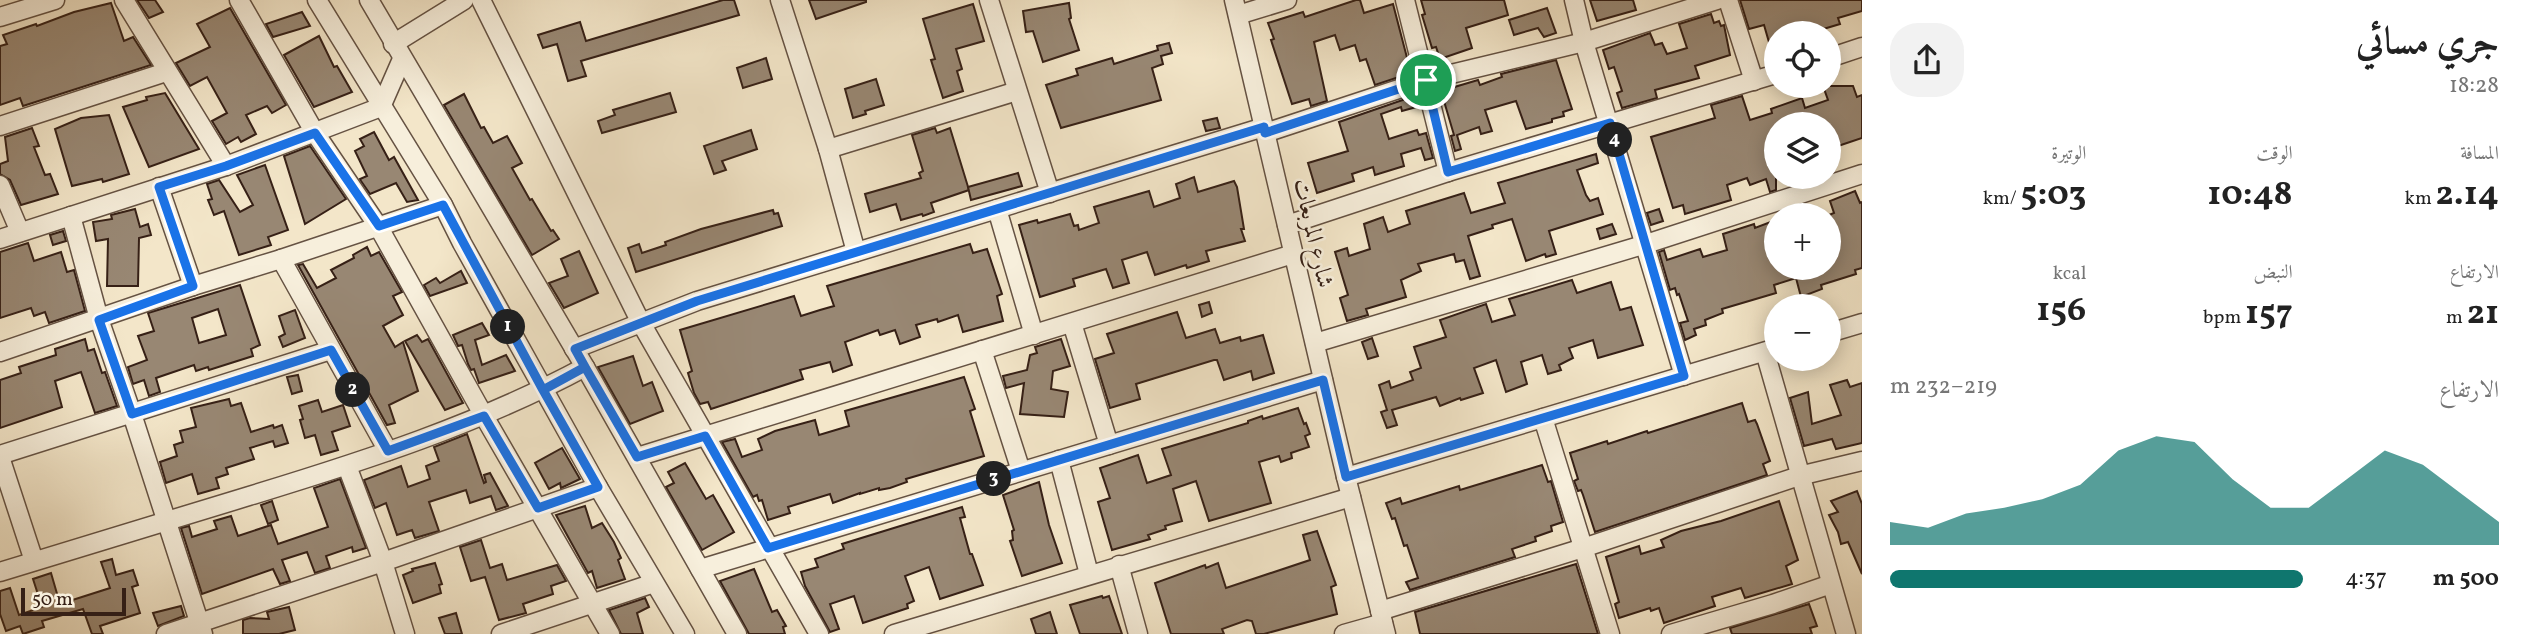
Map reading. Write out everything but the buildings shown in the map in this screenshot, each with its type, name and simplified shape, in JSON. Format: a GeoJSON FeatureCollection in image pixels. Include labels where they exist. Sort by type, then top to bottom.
{"type":"FeatureCollection","features":[{"type":"Feature","properties":{"kind":"street"},"geometry":{"type":"LineString","coordinates":[[0,18],[18,6],[55,0]]}},
{"type":"Feature","properties":{"kind":"street"},"geometry":{"type":"LineString","coordinates":[[124,0],[226,166]]}},
{"type":"Feature","properties":{"kind":"street"},"geometry":{"type":"LineString","coordinates":[[239,0],[315,133],[379,226],[484,416],[610,634]]}},
{"type":"Feature","properties":{"kind":"street"},"geometry":{"type":"LineString","coordinates":[[317,0],[380,107],[443,205],[543,390],[685,634]]}},
{"type":"Feature","properties":{"kind":"street"},"geometry":{"type":"LineString","coordinates":[[369,0],[575,349],[737,634]]}},
{"type":"Feature","properties":{"kind":"street"},"geometry":{"type":"LineString","coordinates":[[481,0],[641,323],[819,634]]}},
{"type":"Feature","properties":{"kind":"street"},"geometry":{"type":"LineString","coordinates":[[780,0],[828,149],[856,252]]}},
{"type":"Feature","properties":{"kind":"street"},"geometry":{"type":"LineString","coordinates":[[989,0],[1050,193]]}},
{"type":"Feature","properties":{"kind":"street"},"geometry":{"type":"LineString","coordinates":[[1236,8],[1287,0]]}},
{"type":"Feature","properties":{"kind":"street"},"geometry":{"type":"LineString","coordinates":[[1405,0],[1448,172]]}},
{"type":"Feature","properties":{"kind":"street"},"geometry":{"type":"LineString","coordinates":[[1574,0],[1584,42],[1684,376]]}},
{"type":"Feature","properties":{"kind":"street"},"geometry":{"type":"LineString","coordinates":[[575,349],[697,301],[856,252],[1426,80],[1584,42],[1717,0]]}},
{"type":"Feature","properties":{"kind":"street"},"geometry":{"type":"LineString","coordinates":[[1728,0],[1754,81]]}},
{"type":"Feature","properties":{"kind":"street"},"geometry":{"type":"LineString","coordinates":[[380,107],[398,52],[457,1]]}},
{"type":"Feature","properties":{"kind":"street","name":"شارع المربعات"},"geometry":{"type":"LineString","coordinates":[[1236,8],[1350,497],[1383,622]]}},
{"type":"Feature","properties":{"kind":"street"},"geometry":{"type":"LineString","coordinates":[[1841,54],[1862,47]]}},
{"type":"Feature","properties":{"kind":"street"},"geometry":{"type":"LineString","coordinates":[[0,126],[166,72]]}},
{"type":"Feature","properties":{"kind":"street"},"geometry":{"type":"LineString","coordinates":[[1287,225],[1448,172],[1764,78]]}},
{"type":"Feature","properties":{"kind":"street"},"geometry":{"type":"LineString","coordinates":[[828,149],[1017,91]]}},
{"type":"Feature","properties":{"kind":"street"},"geometry":{"type":"LineString","coordinates":[[0,239],[226,166],[380,107]]}},
{"type":"Feature","properties":{"kind":"street"},"geometry":{"type":"LineString","coordinates":[[1315,344],[1646,244],[1862,174]]}},
{"type":"Feature","properties":{"kind":"street"},"geometry":{"type":"LineString","coordinates":[[0,185],[20,232]]}},
{"type":"Feature","properties":{"kind":"street"},"geometry":{"type":"LineString","coordinates":[[159,187],[193,286]]}},
{"type":"Feature","properties":{"kind":"street"},"geometry":{"type":"LineString","coordinates":[[0,352],[443,205]]}},
{"type":"Feature","properties":{"kind":"street"},"geometry":{"type":"LineString","coordinates":[[997,209],[1034,335]]}},
{"type":"Feature","properties":{"kind":"street"},"geometry":{"type":"LineString","coordinates":[[71,216],[99,320],[201,628]]}},
{"type":"Feature","properties":{"kind":"street"},"geometry":{"type":"LineString","coordinates":[[637,457],[1293,254]]}},
{"type":"Feature","properties":{"kind":"street"},"geometry":{"type":"LineString","coordinates":[[281,259],[388,451]]}},
{"type":"Feature","properties":{"kind":"street"},"geometry":{"type":"LineString","coordinates":[[1072,323],[1109,445]]}},
{"type":"Feature","properties":{"kind":"street"},"geometry":{"type":"LineString","coordinates":[[1841,329],[1862,323]]}},
{"type":"Feature","properties":{"kind":"street"},"geometry":{"type":"LineString","coordinates":[[34,561],[0,456],[331,350]]}},
{"type":"Feature","properties":{"kind":"street"},"geometry":{"type":"LineString","coordinates":[[982,351],[1021,471]]}},
{"type":"Feature","properties":{"kind":"street"},"geometry":{"type":"LineString","coordinates":[[1346,477],[1764,352]]}},
{"type":"Feature","properties":{"kind":"street"},"geometry":{"type":"LineString","coordinates":[[0,572],[347,466],[484,416],[543,390],[585,367]]}},
{"type":"Feature","properties":{"kind":"street"},"geometry":{"type":"LineString","coordinates":[[1776,371],[1800,476],[1846,634]]}},
{"type":"Feature","properties":{"kind":"street"},"geometry":{"type":"LineString","coordinates":[[700,569],[1323,380]]}},
{"type":"Feature","properties":{"kind":"street"},"geometry":{"type":"LineString","coordinates":[[1543,418],[1610,634]]}},
{"type":"Feature","properties":{"kind":"street"},"geometry":{"type":"LineString","coordinates":[[1059,460],[1089,574]]}},
{"type":"Feature","properties":{"kind":"street"},"geometry":{"type":"LineString","coordinates":[[1344,634],[1583,548],[1800,476],[1862,461]]}},
{"type":"Feature","properties":{"kind":"street"},"geometry":{"type":"LineString","coordinates":[[347,466],[383,562],[405,634]]}},
{"type":"Feature","properties":{"kind":"street"},"geometry":{"type":"LineString","coordinates":[[166,634],[201,628],[598,487]]}},
{"type":"Feature","properties":{"kind":"street"},"geometry":{"type":"LineString","coordinates":[[894,634],[1350,497]]}},
{"type":"Feature","properties":{"kind":"street"},"geometry":{"type":"LineString","coordinates":[[1119,565],[1138,634]]}},
{"type":"Feature","properties":{"kind":"street"},"geometry":{"type":"LineString","coordinates":[[501,634],[654,583]]}},
{"type":"Feature","properties":{"kind":"street"},"geometry":{"type":"LineString","coordinates":[[1671,634],[1716,628],[1831,584]]}},
{"type":"Feature","properties":{"kind":"route"},"geometry":{"type":"LineString","coordinates":[[1426,80],[1265,133],[1264,127],[697,301],[575,349],[585,367],[543,390],[443,205],[379,226],[315,133],[159,187],[193,286],[99,320],[132,414],[331,350],[388,451],[484,416],[538,508],[598,487],[543,390],[585,367],[637,457],[705,436],[768,548],[1323,380],[1346,477],[1684,376],[1610,123],[1448,172],[1426,80]]}}]}
